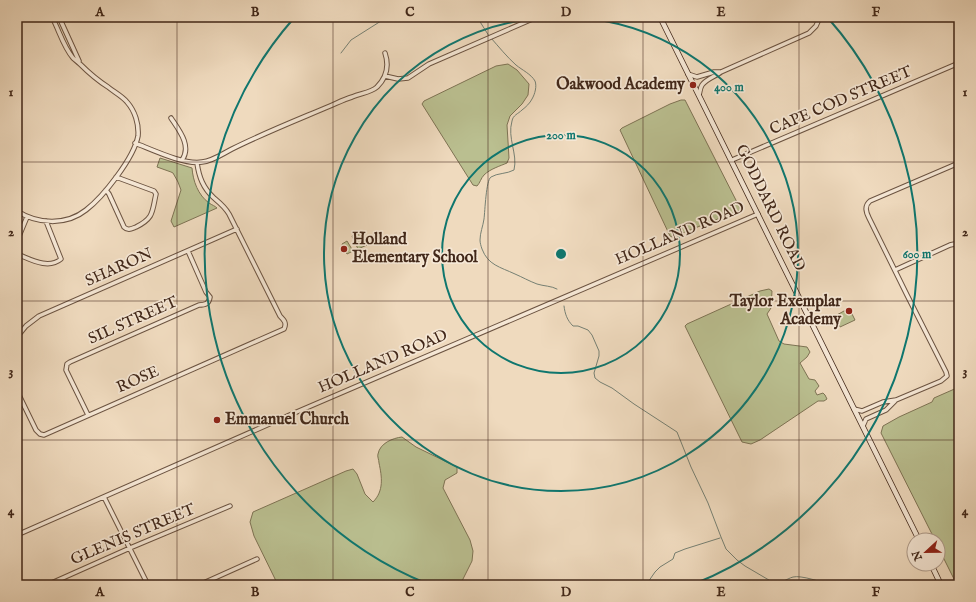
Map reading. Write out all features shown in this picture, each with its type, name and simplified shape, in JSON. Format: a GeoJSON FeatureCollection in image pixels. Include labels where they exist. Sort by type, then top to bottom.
{"type":"FeatureCollection","features":[{"type":"Feature","properties":{"kind":"main road"},"geometry":{"type":"LineString","coordinates":[[17,20],[25,17]]}},
{"type":"Feature","properties":{"kind":"main road","name":"GODDARD ROAD"},"geometry":{"type":"LineString","coordinates":[[660,17],[915,532]]}},
{"type":"Feature","properties":{"kind":"main road"},"geometry":{"type":"LineString","coordinates":[[935,572],[941,585]]}},
{"type":"Feature","properties":{"kind":"street"},"geometry":{"type":"LineString","coordinates":[[17,212],[27,217],[52,222],[80,214],[94,203],[116,177],[129,156],[138,136],[138,125],[131,108],[122,97],[91,75],[73,58],[52,17]]}},
{"type":"Feature","properties":{"kind":"street"},"geometry":{"type":"LineString","coordinates":[[59,17],[80,64]]}},
{"type":"Feature","properties":{"kind":"street"},"geometry":{"type":"LineString","coordinates":[[386,76],[398,79],[408,78],[429,64],[536,17]]}},
{"type":"Feature","properties":{"kind":"street"},"geometry":{"type":"LineString","coordinates":[[699,95],[701,86],[721,72],[809,33],[816,26],[820,17]]}},
{"type":"Feature","properties":{"kind":"street"},"geometry":{"type":"LineString","coordinates":[[135,144],[182,160],[197,163],[211,160],[232,149],[334,104],[370,91],[378,86],[386,76],[387,63],[385,53]]}},
{"type":"Feature","properties":{"kind":"street","name":"CAPE COD STREET"},"geometry":{"type":"LineString","coordinates":[[732,160],[959,64]]}},
{"type":"Feature","properties":{"kind":"street"},"geometry":{"type":"LineString","coordinates":[[688,74],[696,77],[714,72],[721,72]]}},
{"type":"Feature","properties":{"kind":"street"},"geometry":{"type":"LineString","coordinates":[[171,118],[182,133],[186,148],[185,156],[182,160]]}},
{"type":"Feature","properties":{"kind":"street"},"geometry":{"type":"LineString","coordinates":[[197,163],[204,187],[211,196],[227,210],[237,229]]}},
{"type":"Feature","properties":{"kind":"street"},"geometry":{"type":"LineString","coordinates":[[854,409],[862,411],[883,402],[896,400],[941,381],[947,376],[867,214],[866,207],[870,201],[959,164]]}},
{"type":"Feature","properties":{"kind":"street"},"geometry":{"type":"LineString","coordinates":[[106,190],[126,229],[130,230],[149,219],[156,194],[154,191],[116,177]]}},
{"type":"Feature","properties":{"kind":"street","name":"HOLLAND ROAD"},"geometry":{"type":"LineString","coordinates":[[17,535],[758,214]]}},
{"type":"Feature","properties":{"kind":"street"},"geometry":{"type":"LineString","coordinates":[[17,241],[27,217]]}},
{"type":"Feature","properties":{"kind":"street"},"geometry":{"type":"LineString","coordinates":[[17,254],[46,264],[55,263],[61,259],[46,221]]}},
{"type":"Feature","properties":{"kind":"street","name":"SHARON"},"geometry":{"type":"LineString","coordinates":[[17,337],[26,326],[39,316],[237,229]]}},
{"type":"Feature","properties":{"kind":"street","name":"ROSE"},"geometry":{"type":"LineString","coordinates":[[18,393],[38,433],[46,434],[268,335],[283,330],[285,327],[285,321],[280,316],[237,229]]}},
{"type":"Feature","properties":{"kind":"street"},"geometry":{"type":"LineString","coordinates":[[894,270],[959,242]]}},
{"type":"Feature","properties":{"kind":"street","name":"SIL STREET"},"geometry":{"type":"LineString","coordinates":[[88,415],[66,370],[67,364],[199,305],[208,303],[210,298],[188,251]]}},
{"type":"Feature","properties":{"kind":"street"},"geometry":{"type":"LineString","coordinates":[[863,426],[866,419],[886,410],[896,400]]}},
{"type":"Feature","properties":{"kind":"street"},"geometry":{"type":"LineString","coordinates":[[104,497],[148,585]]}},
{"type":"Feature","properties":{"kind":"street","name":"GLENIS STREET"},"geometry":{"type":"LineString","coordinates":[[47,585],[230,506]]}},
{"type":"Feature","properties":{"kind":"street"},"geometry":{"type":"LineString","coordinates":[[199,585],[257,559]]}},
{"type":"Feature","properties":{"kind":"green space"},"geometry":{"type":"Polygon","coordinates":[[[508,64],[517,70],[529,84],[528,95],[522,104],[510,116],[507,125],[509,158],[507,163],[486,173],[477,186],[473,185],[422,104],[424,101],[496,66],[508,64]]]}},
{"type":"Feature","properties":{"kind":"green space"},"geometry":{"type":"Polygon","coordinates":[[[685,100],[741,210],[672,237],[670,236],[620,130],[670,104],[685,100]]]}},
{"type":"Feature","properties":{"kind":"green space"},"geometry":{"type":"Polygon","coordinates":[[[160,158],[192,168],[195,183],[199,192],[205,200],[217,208],[174,227],[171,221],[181,190],[173,173],[157,167],[160,158]]]}},
{"type":"Feature","properties":{"kind":"green space"},"geometry":{"type":"Polygon","coordinates":[[[354,234],[362,235],[367,245],[358,249],[352,236],[354,234]]]}},
{"type":"Feature","properties":{"kind":"green space"},"geometry":{"type":"Polygon","coordinates":[[[347,241],[353,251],[347,254],[342,244],[347,241]]]}},
{"type":"Feature","properties":{"kind":"green space"},"geometry":{"type":"Polygon","coordinates":[[[769,289],[772,291],[771,308],[767,314],[779,341],[784,344],[807,347],[810,352],[800,363],[809,379],[815,380],[819,386],[815,391],[817,395],[823,393],[827,399],[824,401],[818,401],[760,440],[751,444],[742,442],[685,326],[760,291],[769,289]]]}},
{"type":"Feature","properties":{"kind":"green space"},"geometry":{"type":"Polygon","coordinates":[[[850,310],[855,320],[840,327],[835,316],[844,311],[850,310]]]}},
{"type":"Feature","properties":{"kind":"green space"},"geometry":{"type":"Polygon","coordinates":[[[959,387],[959,585],[957,585],[946,563],[946,532],[931,532],[881,433],[883,426],[932,402],[934,398],[959,387]]]}},
{"type":"Feature","properties":{"kind":"green space"},"geometry":{"type":"Polygon","coordinates":[[[402,437],[416,447],[457,467],[457,473],[445,480],[443,488],[470,540],[473,551],[472,561],[460,585],[278,585],[254,536],[250,522],[253,512],[353,469],[357,474],[365,494],[373,502],[377,498],[381,489],[381,473],[378,456],[379,450],[387,442],[402,437]]]}},
{"type":"Feature","properties":{"kind":"waterway"},"geometry":{"type":"LineString","coordinates":[[341,53],[351,40],[381,21],[404,17]]}},
{"type":"Feature","properties":{"kind":"waterway"},"geometry":{"type":"LineString","coordinates":[[477,17],[489,36]]}},
{"type":"Feature","properties":{"kind":"waterway"},"geometry":{"type":"LineString","coordinates":[[491,38],[518,67],[529,74],[535,81],[536,88],[530,102],[515,116],[512,121],[511,134],[515,158],[514,170],[493,176],[489,179],[480,237],[482,249],[488,259],[495,265],[537,284],[557,289]]}},
{"type":"Feature","properties":{"kind":"waterway"},"geometry":{"type":"LineString","coordinates":[[564,306],[565,312],[571,324],[573,326],[578,326],[588,330],[592,335],[599,351],[594,373],[595,378],[677,432],[726,549],[745,566],[774,583],[779,583],[793,577],[801,577],[830,585]]}},
{"type":"Feature","properties":{"kind":"waterway"},"geometry":{"type":"LineString","coordinates":[[646,585],[660,567],[673,559],[675,553],[720,538]]}},
{"type":"Feature","properties":{"kind":"place","name":"Oakwood Academy"},"geometry":{"type":"Point","coordinates":[693,85]}},
{"type":"Feature","properties":{"kind":"place","name":"Holland Elementary School"},"geometry":{"type":"Point","coordinates":[344,249]}},
{"type":"Feature","properties":{"kind":"place","name":"Taylor Exemplar Academy"},"geometry":{"type":"Point","coordinates":[849,311]}},
{"type":"Feature","properties":{"kind":"place","name":"Emmanuel Church"},"geometry":{"type":"Point","coordinates":[217,420]}}]}
